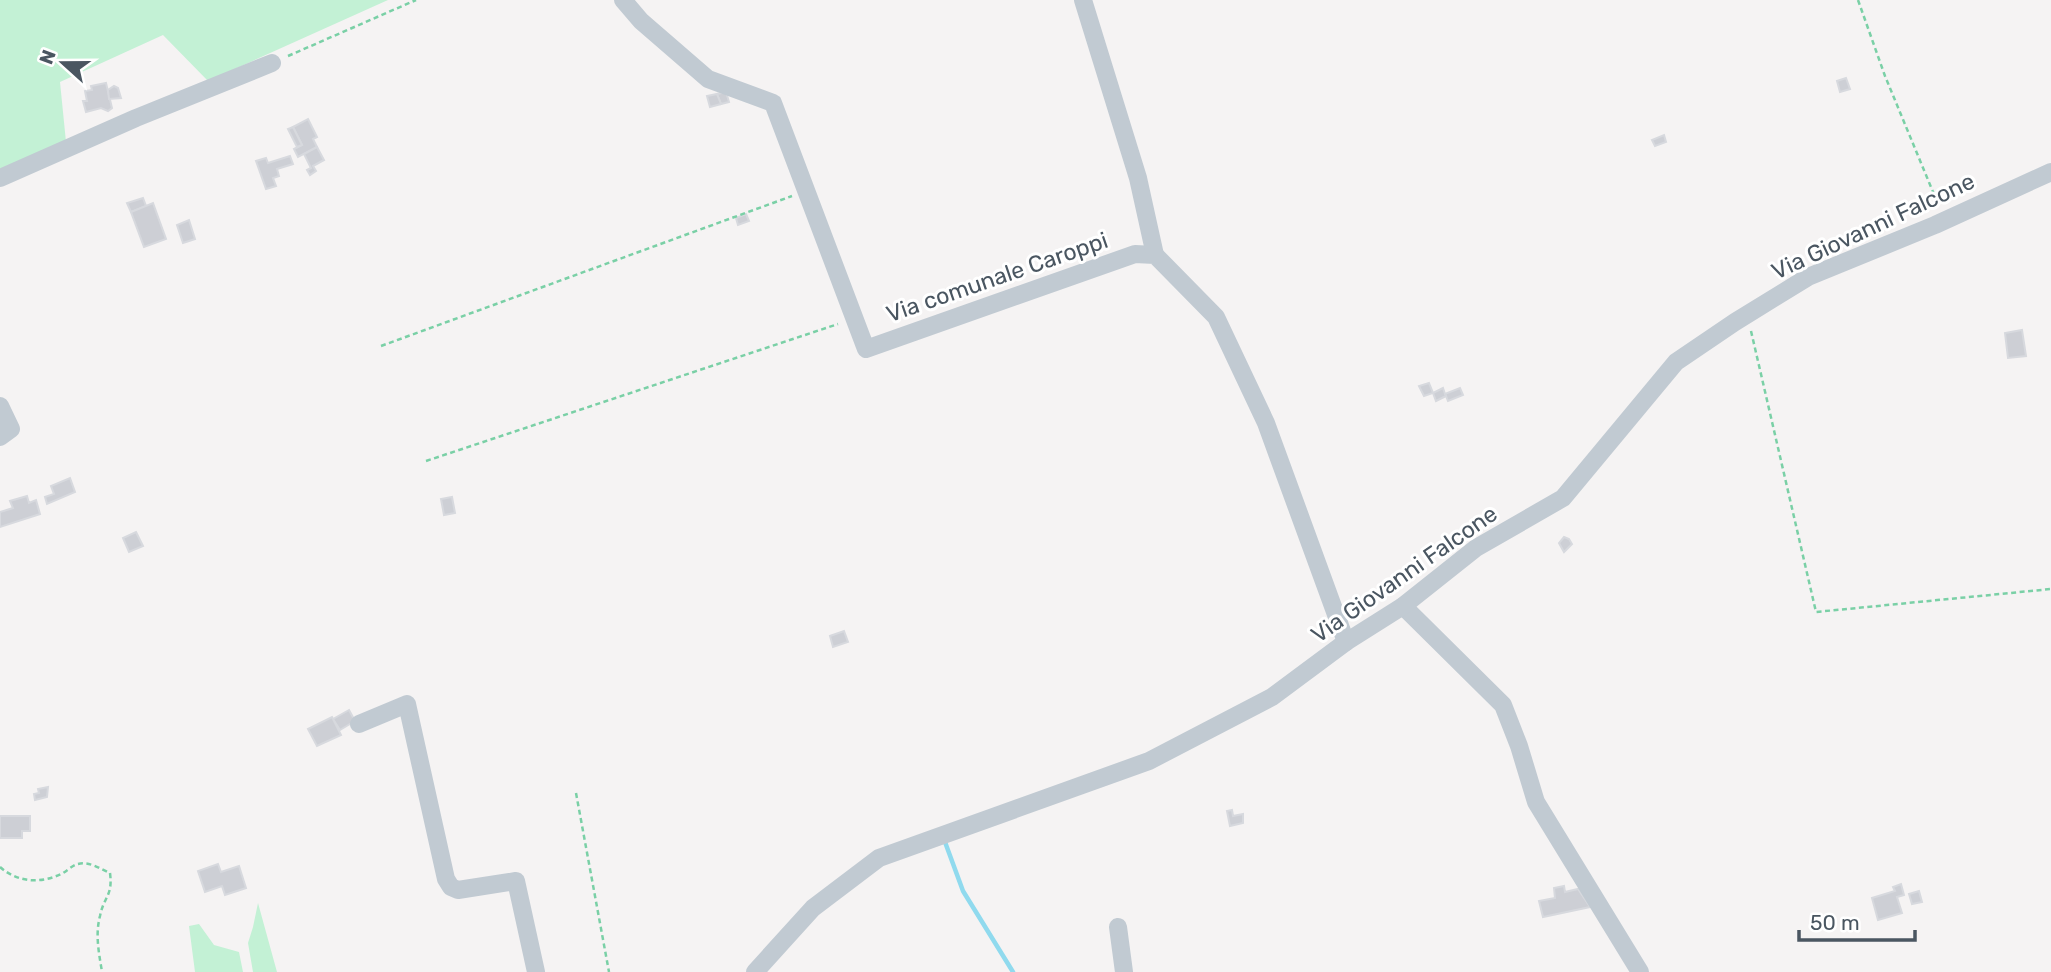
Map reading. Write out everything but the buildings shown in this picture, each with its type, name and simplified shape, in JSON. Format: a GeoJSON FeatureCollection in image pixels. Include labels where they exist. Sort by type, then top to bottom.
{"type":"FeatureCollection","features":[{"type":"Feature","properties":{"kind":"street","name":"Via comunale Caroppi"},"geometry":{"type":"LineString","coordinates":[[623,0],[641,21],[708,79],[773,103],[866,349],[1135,254],[1155,255]]}},
{"type":"Feature","properties":{"kind":"street"},"geometry":{"type":"LineString","coordinates":[[1083,0],[1138,178],[1155,255],[1216,317],[1266,422],[1346,642]]}},
{"type":"Feature","properties":{"kind":"street"},"geometry":{"type":"LineString","coordinates":[[0,178],[136,118],[272,63]]}},
{"type":"Feature","properties":{"kind":"street","name":"Via Giovanni Falcone"},"geometry":{"type":"LineString","coordinates":[[755,972],[813,908],[879,858],[1150,761],[1272,697],[1346,642],[1403,606],[1476,548],[1563,498],[1676,362],[1747,314],[1808,277],[2051,172]]}},
{"type":"Feature","properties":{"kind":"street"},"geometry":{"type":"LineString","coordinates":[[0,406],[6,433]]}},
{"type":"Feature","properties":{"kind":"street"},"geometry":{"type":"LineString","coordinates":[[1403,606],[1503,705],[1536,802],[1640,972]]}},
{"type":"Feature","properties":{"kind":"street"},"geometry":{"type":"LineString","coordinates":[[359,724],[407,704],[446,879],[451,887],[457,890],[516,881],[536,972]]}},
{"type":"Feature","properties":{"kind":"street"},"geometry":{"type":"LineString","coordinates":[[1118,927],[1124,972]]}},
{"type":"Feature","properties":{"kind":"path"},"geometry":{"type":"LineString","coordinates":[[272,63],[416,0]]}},
{"type":"Feature","properties":{"kind":"path"},"geometry":{"type":"LineString","coordinates":[[1858,0],[1885,76],[1945,220]]}},
{"type":"Feature","properties":{"kind":"path"},"geometry":{"type":"LineString","coordinates":[[381,346],[805,191]]}},
{"type":"Feature","properties":{"kind":"path"},"geometry":{"type":"LineString","coordinates":[[1747,314],[1816,612],[2051,589]]}},
{"type":"Feature","properties":{"kind":"path"},"geometry":{"type":"LineString","coordinates":[[426,461],[855,319]]}},
{"type":"Feature","properties":{"kind":"path"},"geometry":{"type":"LineString","coordinates":[[576,793],[609,972]]}},
{"type":"Feature","properties":{"kind":"path"},"geometry":{"type":"LineString","coordinates":[[0,867],[10,875],[35,882],[60,874],[78,864],[92,865],[110,873],[112,889],[100,913],[97,939],[102,972]]}},
{"type":"Feature","properties":{"kind":"green space"},"geometry":{"type":"Polygon","coordinates":[[[0,0],[388,0],[208,81],[163,35],[60,82],[66,142],[0,169],[0,0]]]}},
{"type":"Feature","properties":{"kind":"green space"},"geometry":{"type":"Polygon","coordinates":[[[258,903],[277,972],[253,972],[248,943],[258,903]]]}},
{"type":"Feature","properties":{"kind":"green space"},"geometry":{"type":"Polygon","coordinates":[[[199,924],[214,945],[239,952],[243,972],[195,972],[189,926],[199,924]]]}},
{"type":"Feature","properties":{"kind":"waterway"},"geometry":{"type":"LineString","coordinates":[[945,842],[963,891],[1013,972]]}}]}
